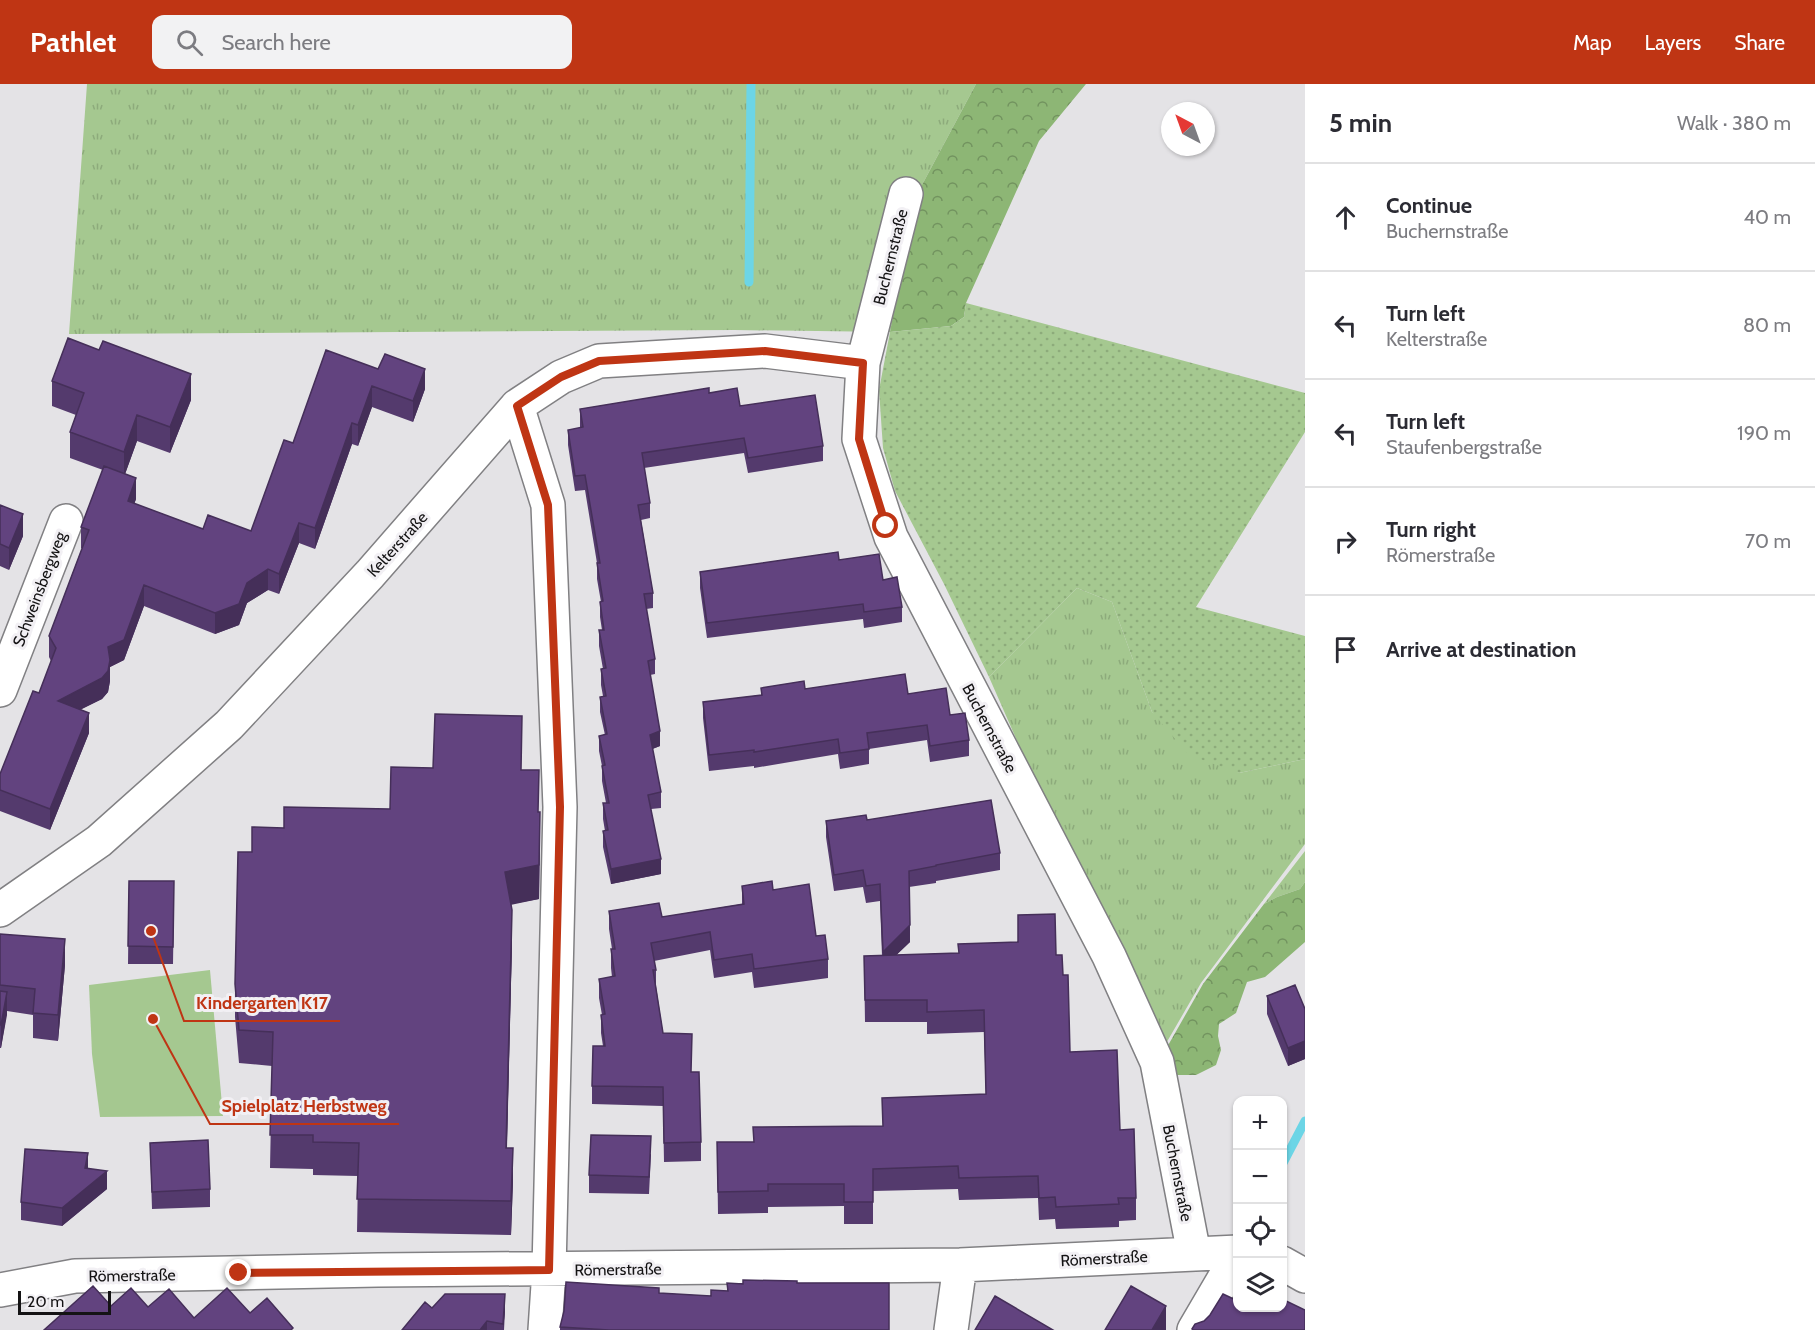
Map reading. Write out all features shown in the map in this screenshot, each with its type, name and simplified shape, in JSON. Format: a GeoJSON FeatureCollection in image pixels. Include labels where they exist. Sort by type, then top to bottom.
{"type":"FeatureCollection","features":[{"type":"Feature","properties":{"kind":"street","name":"Buchernstraße"},"geometry":{"type":"LineString","coordinates":[[906,194],[863,363],[859,439],[886,526],[1109,956],[1157,1062],[1194,1254]]}},
{"type":"Feature","properties":{"kind":"street","name":"Kelterstraße"},"geometry":{"type":"LineString","coordinates":[[0,910],[99,842],[229,725],[370,574],[517,406],[561,377],[599,361],[765,351],[863,363]]}},
{"type":"Feature","properties":{"kind":"street"},"geometry":{"type":"LineString","coordinates":[[517,406],[548,505],[560,807],[549,1270],[545,1330]]}},
{"type":"Feature","properties":{"kind":"street","name":"Schweinsbergweg"},"geometry":{"type":"LineString","coordinates":[[0,690],[66,521]]}},
{"type":"Feature","properties":{"kind":"street","name":"Römerstraße"},"geometry":{"type":"LineString","coordinates":[[0,1290],[75,1276],[378,1270],[960,1265],[1233,1253]]}},
{"type":"Feature","properties":{"kind":"street"},"geometry":{"type":"LineString","coordinates":[[1194,1330],[1235,1258]]}},
{"type":"Feature","properties":{"kind":"street"},"geometry":{"type":"LineString","coordinates":[[951,1330],[960,1265]]}},
{"type":"Feature","properties":{"kind":"street"},"geometry":{"type":"LineString","coordinates":[[1287,1266],[1305,1276]]}},
{"type":"Feature","properties":{"kind":"green space"},"geometry":{"type":"Polygon","coordinates":[[[87,84],[976,84],[915,198],[890,332],[734,330],[69,334],[87,84]]]}},
{"type":"Feature","properties":{"kind":"green space"},"geometry":{"type":"Polygon","coordinates":[[[976,84],[1086,84],[1039,141],[966,303],[964,317],[951,326],[890,332],[915,198],[976,84]]]}},
{"type":"Feature","properties":{"kind":"green space"},"geometry":{"type":"Polygon","coordinates":[[[966,303],[1305,393],[1305,432],[1196,607],[1305,636],[1305,759],[1239,773],[1189,755],[1152,712],[1112,602],[1077,588],[989,677],[895,491],[883,448],[879,390],[890,332],[951,326],[964,317],[966,303]]]}},
{"type":"Feature","properties":{"kind":"green space"},"geometry":{"type":"Polygon","coordinates":[[[1077,588],[1112,602],[1152,712],[1239,773],[1305,759],[1305,844],[1201,983],[1157,1059],[989,677],[1077,588]]]}},
{"type":"Feature","properties":{"kind":"green space"},"geometry":{"type":"Polygon","coordinates":[[[1305,851],[1305,882],[1300,889],[1264,904],[1305,851]]]}},
{"type":"Feature","properties":{"kind":"green space"},"geometry":{"type":"Polygon","coordinates":[[[1305,882],[1305,942],[1265,977],[1247,982],[1236,1013],[1219,1024],[1218,1036],[1221,1050],[1216,1065],[1196,1075],[1170,1075],[1158,1063],[1203,984],[1264,904],[1300,889],[1305,882]]]}},
{"type":"Feature","properties":{"kind":"green space"},"geometry":{"type":"Polygon","coordinates":[[[210,970],[223,1116],[100,1117],[92,1054],[89,985],[210,970]]]}},
{"type":"Feature","properties":{"kind":"building"},"geometry":{"type":"Polygon","coordinates":[[[68,338],[99,350],[103,341],[191,374],[170,427],[137,415],[124,452],[70,432],[84,393],[52,381],[68,338]]]}},
{"type":"Feature","properties":{"kind":"building"},"geometry":{"type":"Polygon","coordinates":[[[326,350],[378,369],[385,354],[425,369],[413,401],[372,386],[358,425],[352,423],[315,528],[299,523],[279,574],[268,569],[247,583],[239,604],[215,613],[144,585],[124,640],[108,647],[110,660],[108,671],[102,678],[58,701],[89,713],[50,809],[0,790],[0,774],[33,691],[39,693],[56,648],[49,636],[89,530],[81,527],[104,466],[136,478],[128,501],[203,529],[208,515],[251,531],[284,440],[293,443],[326,350]]]}},
{"type":"Feature","properties":{"kind":"building"},"geometry":{"type":"Polygon","coordinates":[[[709,388],[709,393],[737,388],[740,406],[815,395],[823,446],[748,458],[744,438],[642,453],[650,503],[638,505],[653,593],[644,594],[655,659],[648,661],[660,731],[650,735],[661,792],[648,795],[661,859],[611,869],[603,831],[608,830],[603,803],[609,803],[599,736],[607,734],[600,697],[606,696],[601,669],[606,668],[599,630],[604,630],[600,602],[603,601],[597,563],[600,563],[585,475],[575,476],[568,430],[583,427],[580,409],[709,388]]]}},
{"type":"Feature","properties":{"kind":"building"},"geometry":{"type":"Polygon","coordinates":[[[0,505],[23,514],[9,548],[0,544],[0,505]]]}},
{"type":"Feature","properties":{"kind":"building"},"geometry":{"type":"Polygon","coordinates":[[[838,552],[839,560],[879,554],[883,580],[897,577],[902,607],[864,612],[863,604],[707,623],[700,572],[838,552]]]}},
{"type":"Feature","properties":{"kind":"building"},"geometry":{"type":"Polygon","coordinates":[[[905,674],[908,694],[946,688],[950,715],[965,713],[969,740],[930,746],[927,725],[867,733],[869,749],[840,753],[838,739],[754,752],[754,750],[709,755],[703,702],[762,695],[761,688],[804,681],[805,689],[905,674]]]}},
{"type":"Feature","properties":{"kind":"building"},"geometry":{"type":"Polygon","coordinates":[[[435,714],[522,716],[521,770],[539,770],[539,865],[505,872],[512,910],[506,1148],[513,1148],[511,1201],[357,1199],[359,1143],[313,1142],[313,1135],[270,1135],[273,1032],[239,1030],[235,984],[238,852],[252,852],[252,827],[284,828],[284,807],[390,809],[391,767],[433,768],[435,714]]]}},
{"type":"Feature","properties":{"kind":"building"},"geometry":{"type":"Polygon","coordinates":[[[991,800],[1000,853],[909,871],[910,925],[883,952],[880,884],[866,886],[863,870],[834,875],[826,821],[866,815],[867,820],[991,800]]]}},
{"type":"Feature","properties":{"kind":"building"},"geometry":{"type":"Polygon","coordinates":[[[129,881],[174,881],[173,947],[128,946],[129,881]]]}},
{"type":"Feature","properties":{"kind":"building"},"geometry":{"type":"Polygon","coordinates":[[[772,881],[773,890],[809,884],[816,936],[825,935],[828,959],[754,969],[752,954],[714,960],[710,932],[651,943],[663,1033],[692,1034],[691,1072],[699,1072],[701,1142],[664,1143],[663,1087],[592,1086],[593,1046],[605,1046],[601,1015],[605,1014],[599,979],[615,976],[611,949],[615,949],[609,911],[659,903],[662,917],[744,904],[742,886],[772,881]]]}},
{"type":"Feature","properties":{"kind":"building"},"geometry":{"type":"Polygon","coordinates":[[[1055,914],[1056,955],[1062,955],[1063,975],[1068,975],[1070,1052],[1117,1050],[1120,1130],[1134,1129],[1136,1198],[1118,1198],[1119,1204],[1056,1207],[1055,1197],[1039,1198],[1038,1176],[959,1178],[958,1166],[873,1169],[873,1202],[844,1202],[844,1184],[768,1184],[768,1191],[718,1192],[717,1142],[754,1142],[753,1127],[883,1126],[882,1098],[986,1094],[984,1010],[927,1012],[927,1000],[865,1000],[864,956],[959,953],[958,944],[1018,942],[1018,915],[1055,914]]]}},
{"type":"Feature","properties":{"kind":"building"},"geometry":{"type":"Polygon","coordinates":[[[0,934],[65,939],[58,1015],[33,1013],[35,989],[0,985],[0,934]]]}},
{"type":"Feature","properties":{"kind":"building"},"geometry":{"type":"Polygon","coordinates":[[[1295,985],[1305,1009],[1305,1041],[1288,1048],[1267,996],[1295,985]]]}},
{"type":"Feature","properties":{"kind":"building"},"geometry":{"type":"Polygon","coordinates":[[[0,991],[7,992],[1,1025],[0,1025],[0,991]]]}},
{"type":"Feature","properties":{"kind":"building"},"geometry":{"type":"Polygon","coordinates":[[[591,1135],[651,1136],[649,1177],[589,1175],[591,1135]]]}},
{"type":"Feature","properties":{"kind":"building"},"geometry":{"type":"Polygon","coordinates":[[[208,1140],[210,1189],[152,1192],[150,1143],[208,1140]]]}},
{"type":"Feature","properties":{"kind":"building"},"geometry":{"type":"Polygon","coordinates":[[[25,1149],[88,1153],[85,1168],[107,1171],[62,1208],[21,1202],[25,1149]]]}},
{"type":"Feature","properties":{"kind":"building"},"geometry":{"type":"Polygon","coordinates":[[[743,1280],[797,1281],[797,1283],[889,1283],[889,1330],[609,1330],[560,1327],[564,1311],[566,1282],[659,1288],[659,1293],[711,1296],[711,1290],[728,1291],[727,1283],[743,1284],[743,1280]]]}},
{"type":"Feature","properties":{"kind":"building"},"geometry":{"type":"Polygon","coordinates":[[[93,1286],[111,1306],[131,1288],[148,1307],[169,1289],[194,1318],[227,1288],[250,1313],[267,1298],[293,1328],[291,1330],[44,1330],[93,1286]]]}},
{"type":"Feature","properties":{"kind":"building"},"geometry":{"type":"Polygon","coordinates":[[[1131,1286],[1166,1306],[1152,1330],[1105,1330],[1131,1286]]]}},
{"type":"Feature","properties":{"kind":"building"},"geometry":{"type":"Polygon","coordinates":[[[445,1294],[505,1294],[503,1324],[487,1321],[480,1330],[402,1330],[425,1302],[432,1308],[445,1294]]]}},
{"type":"Feature","properties":{"kind":"building"},"geometry":{"type":"Polygon","coordinates":[[[1223,1294],[1233,1299],[1233,1312],[1287,1312],[1287,1301],[1305,1310],[1305,1330],[1192,1329],[1195,1324],[1204,1321],[1223,1294]]]}},
{"type":"Feature","properties":{"kind":"building"},"geometry":{"type":"Polygon","coordinates":[[[995,1296],[1053,1330],[975,1330],[995,1296]]]}},
{"type":"Feature","properties":{"kind":"waterway"},"geometry":{"type":"LineString","coordinates":[[749,282],[751,84]]}},
{"type":"Feature","properties":{"kind":"waterway"},"geometry":{"type":"LineString","coordinates":[[1287,1155],[1305,1121]]}},
{"type":"Feature","properties":{"kind":"place","name":"Kindergarten K17"},"geometry":{"type":"Point","coordinates":[151,931]}},
{"type":"Feature","properties":{"kind":"place","name":"Spielplatz Herbstweg"},"geometry":{"type":"Point","coordinates":[153,1019]}},
{"type":"Feature","properties":{"kind":"route"},"geometry":{"type":"LineString","coordinates":[[239,1273],[549,1270],[560,807],[548,505],[517,406],[561,377],[599,361],[765,351],[863,363],[859,439],[886,526]]}}]}
